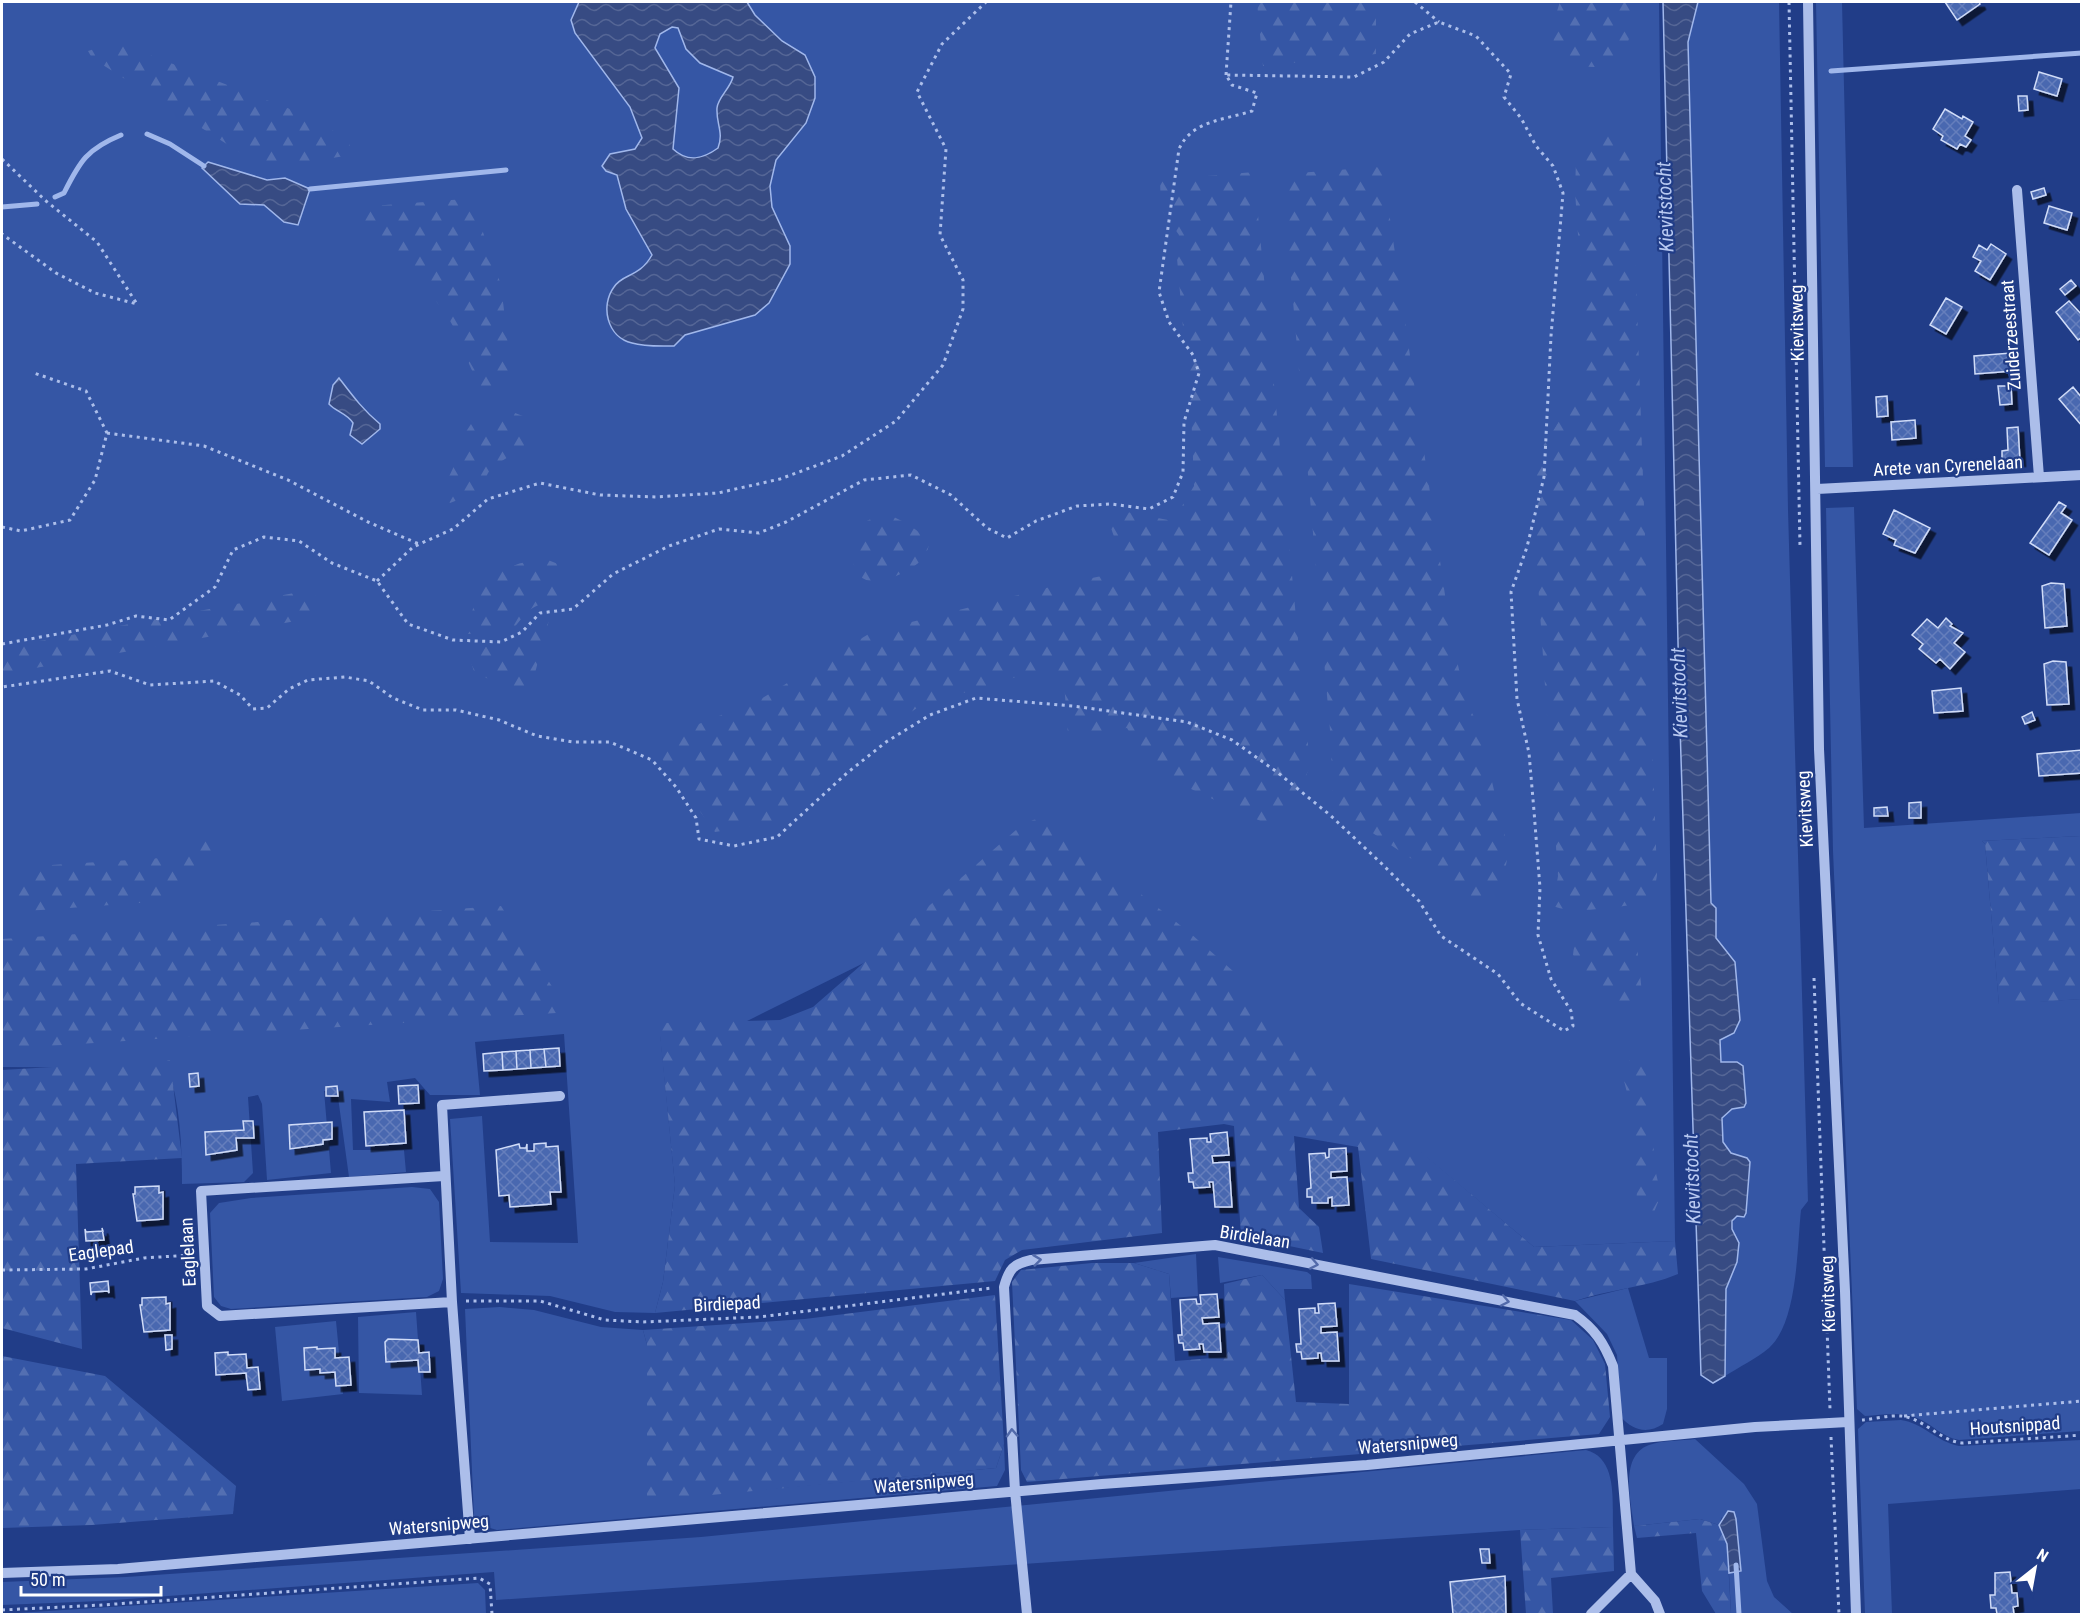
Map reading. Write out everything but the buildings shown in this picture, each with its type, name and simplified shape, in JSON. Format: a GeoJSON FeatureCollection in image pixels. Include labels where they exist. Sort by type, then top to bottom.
{"type":"FeatureCollection","features":[{"type":"Feature","properties":{"kind":"street","name":"Kievitsweg"},"geometry":{"type":"LineString","coordinates":[[1808,2],[1817,489],[1819,749],[1856,1614]]}},
{"type":"Feature","properties":{"kind":"street","name":"Zuiderzeestraat"},"geometry":{"type":"LineString","coordinates":[[2016,190],[2039,477]]}},
{"type":"Feature","properties":{"kind":"street","name":"Arete van Cyrenelaan"},"geometry":{"type":"LineString","coordinates":[[1817,489],[2082,475]]}},
{"type":"Feature","properties":{"kind":"street"},"geometry":{"type":"LineString","coordinates":[[470,1539],[452,1302],[442,1105],[560,1096]]}},
{"type":"Feature","properties":{"kind":"street","name":"Eaglelaan"},"geometry":{"type":"LineString","coordinates":[[444,1176],[201,1191],[207,1306],[220,1316],[452,1302]]}},
{"type":"Feature","properties":{"kind":"street","name":"Birdielaan"},"geometry":{"type":"LineString","coordinates":[[1004,1287],[1008,1271],[1016,1264],[1032,1260],[1215,1245],[1575,1315],[1591,1326],[1604,1343],[1613,1366],[1620,1441]]}},
{"type":"Feature","properties":{"kind":"street"},"geometry":{"type":"LineString","coordinates":[[1004,1287],[1015,1491],[1027,1614]]}},
{"type":"Feature","properties":{"kind":"street","name":"Watersnipweg"},"geometry":{"type":"LineString","coordinates":[[2,1573],[118,1569],[1015,1491],[1367,1465],[1848,1422]]}},
{"type":"Feature","properties":{"kind":"street"},"geometry":{"type":"LineString","coordinates":[[1620,1441],[1631,1574],[1654,1601],[1660,1614]]}},
{"type":"Feature","properties":{"kind":"street"},"geometry":{"type":"LineString","coordinates":[[1590,1614],[1631,1574]]}},
{"type":"Feature","properties":{"kind":"path"},"geometry":{"type":"LineString","coordinates":[[377,581],[419,544],[453,529],[488,499],[540,483],[600,495],[656,497],[718,493],[780,479],[843,456],[896,421],[943,366],[963,309],[963,280],[940,235],[946,149],[917,92],[942,44],[986,2]]}},
{"type":"Feature","properties":{"kind":"path"},"geometry":{"type":"LineString","coordinates":[[2,644],[107,625],[136,616],[170,620],[215,586],[233,550],[264,537],[299,541],[332,562],[377,581],[408,624],[453,640],[501,642],[522,632],[540,613],[573,609],[612,574],[669,546],[719,528],[759,533],[786,522],[864,480],[911,476],[951,495],[987,528],[1007,538],[1036,521],[1077,506],[1111,504],[1149,509],[1173,497],[1183,472],[1184,422],[1199,373],[1193,355],[1169,322],[1159,292],[1179,149],[1184,140],[1201,125],[1252,111],[1257,93],[1232,85],[1226,75],[1231,2]]}},
{"type":"Feature","properties":{"kind":"path"},"geometry":{"type":"LineString","coordinates":[[2,687],[110,670],[150,685],[213,681],[240,695],[253,709],[267,708],[289,689],[308,680],[345,677],[369,681],[393,698],[423,710],[467,712],[499,720],[537,736],[573,742],[610,742],[652,760],[676,787],[696,818],[699,839],[734,846],[777,837],[847,773],[886,742],[930,715],[976,698],[1073,706],[1187,722],[1232,740],[1286,779],[1382,864],[1419,901],[1441,936],[1498,974],[1520,1003],[1564,1031],[1573,1026],[1571,1011],[1551,978],[1538,935],[1540,888],[1534,811],[1529,753],[1517,699],[1511,592],[1527,547],[1544,477],[1551,336],[1563,193],[1553,166],[1536,146],[1521,118],[1504,97],[1511,74],[1476,36],[1440,22],[1415,2]]}},
{"type":"Feature","properties":{"kind":"path"},"geometry":{"type":"LineString","coordinates":[[1226,75],[1354,77],[1384,62],[1410,34],[1440,22]]}},
{"type":"Feature","properties":{"kind":"path"},"geometry":{"type":"LineString","coordinates":[[2,159],[46,201],[97,242],[137,303],[94,293],[56,273],[2,234]]}},
{"type":"Feature","properties":{"kind":"path"},"geometry":{"type":"LineString","coordinates":[[2,527],[21,531],[70,520],[95,480],[107,433],[86,391],[34,373]]}},
{"type":"Feature","properties":{"kind":"path"},"geometry":{"type":"LineString","coordinates":[[107,433],[204,446],[288,480],[368,522],[419,544]]}},
{"type":"Feature","properties":{"kind":"path","name":"Eaglepad"},"geometry":{"type":"LineString","coordinates":[[2,1270],[86,1269],[144,1258],[204,1254]]}},
{"type":"Feature","properties":{"kind":"path","name":"Birdiepad"},"geometry":{"type":"LineString","coordinates":[[452,1302],[540,1300],[605,1320],[643,1322],[759,1317],[1004,1287]]}},
{"type":"Feature","properties":{"kind":"path"},"geometry":{"type":"LineString","coordinates":[[1848,1422],[2082,1401]]}},
{"type":"Feature","properties":{"kind":"path","name":"Houtsnippad"},"geometry":{"type":"LineString","coordinates":[[1901,1416],[1913,1420],[1948,1440],[1963,1443],[2082,1435]]}},
{"type":"Feature","properties":{"kind":"path"},"geometry":{"type":"LineString","coordinates":[[1831,1422],[1839,1614]]}},
{"type":"Feature","properties":{"kind":"path"},"geometry":{"type":"LineString","coordinates":[[2,1610],[479,1578],[490,1584],[492,1614]]}},
{"type":"Feature","properties":{"kind":"green space"},"geometry":{"type":"Polygon","coordinates":[[[2,2],[1659,2],[1675,1241],[1534,1247],[1210,977],[890,950],[729,1030],[660,1032],[675,1185],[663,1282],[655,1313],[615,1312],[550,1296],[461,1293],[450,1119],[482,1116],[490,1242],[578,1243],[564,1034],[475,1042],[480,1095],[430,1095],[415,1078],[387,1082],[390,1102],[351,1099],[353,1150],[404,1150],[406,1172],[349,1177],[337,1090],[324,1091],[331,1173],[267,1180],[262,1104],[258,1095],[248,1097],[253,1173],[244,1182],[182,1184],[180,1125],[168,1068],[2,1067],[2,2]]]}},
{"type":"Feature","properties":{"kind":"green space"},"geometry":{"type":"Polygon","coordinates":[[[1257,2],[1376,2],[1376,54],[1263,66],[1257,2]]]}},
{"type":"Feature","properties":{"kind":"green space"},"geometry":{"type":"Polygon","coordinates":[[[1560,2],[1633,2],[1633,20],[1629,40],[1620,57],[1599,67],[1566,63],[1556,48],[1553,34],[1560,2]]]}},
{"type":"Feature","properties":{"kind":"green space"},"geometry":{"type":"Polygon","coordinates":[[[1698,2],[1779,2],[1788,510],[1808,1201],[1801,1210],[1791,1303],[1779,1336],[1764,1352],[1725,1376],[1726,1289],[1737,1262],[1739,1243],[1732,1229],[1734,1217],[1746,1213],[1750,1162],[1747,1158],[1731,1153],[1723,1143],[1722,1118],[1732,1109],[1744,1107],[1737,1062],[1721,1062],[1720,1040],[1734,1033],[1735,962],[1716,938],[1716,908],[1711,903],[1688,42],[1698,2]]]}},
{"type":"Feature","properties":{"kind":"green space"},"geometry":{"type":"Polygon","coordinates":[[[1816,2],[1842,2],[1853,467],[1825,467],[1816,2]]]}},
{"type":"Feature","properties":{"kind":"green space"},"geometry":{"type":"Polygon","coordinates":[[[116,42],[303,114],[346,138],[350,146],[345,156],[268,168],[258,164],[92,58],[88,51],[116,42]]]}},
{"type":"Feature","properties":{"kind":"green space"},"geometry":{"type":"Polygon","coordinates":[[[1589,134],[1631,137],[1657,875],[1653,900],[1616,907],[1572,910],[1551,905],[1558,876],[1530,466],[1582,386],[1583,307],[1575,191],[1576,161],[1589,134]]]}},
{"type":"Feature","properties":{"kind":"green space"},"geometry":{"type":"Polygon","coordinates":[[[1377,167],[1383,171],[1451,636],[1467,703],[1479,727],[1508,849],[1504,874],[1496,888],[1491,894],[1475,901],[1332,806],[1328,799],[1333,790],[1330,730],[1283,185],[1285,174],[1377,167]]]}},
{"type":"Feature","properties":{"kind":"green space"},"geometry":{"type":"Polygon","coordinates":[[[1254,172],[1310,766],[1301,788],[1267,824],[1152,771],[1127,728],[1068,735],[1064,682],[1036,671],[920,706],[821,773],[777,822],[715,832],[660,756],[676,733],[759,700],[872,632],[1058,585],[1126,571],[1111,528],[1117,510],[1173,521],[1194,486],[1192,432],[1177,258],[1179,235],[1161,209],[1160,180],[1254,172]]]}},
{"type":"Feature","properties":{"kind":"green space"},"geometry":{"type":"Polygon","coordinates":[[[472,200],[501,285],[513,386],[510,389],[484,390],[474,374],[452,325],[436,301],[388,250],[348,214],[345,208],[472,200]]]}},
{"type":"Feature","properties":{"kind":"green space"},"geometry":{"type":"Polygon","coordinates":[[[515,413],[528,418],[527,439],[524,446],[492,468],[478,492],[450,503],[445,498],[444,487],[456,462],[460,441],[471,424],[515,413]]]}},
{"type":"Feature","properties":{"kind":"green space"},"geometry":{"type":"Polygon","coordinates":[[[1854,507],[1864,828],[2081,813],[2081,836],[1982,841],[1985,844],[1999,1004],[2081,999],[2081,1431],[1959,1440],[1911,1416],[1891,1414],[1865,1416],[1857,1409],[1833,851],[1826,508],[1854,507]]]}},
{"type":"Feature","properties":{"kind":"green space"},"geometry":{"type":"Polygon","coordinates":[[[890,515],[916,530],[929,544],[926,553],[914,566],[894,577],[871,581],[863,578],[854,566],[854,540],[860,526],[866,521],[890,515]]]}},
{"type":"Feature","properties":{"kind":"green space"},"geometry":{"type":"Polygon","coordinates":[[[543,558],[563,566],[556,604],[535,607],[512,630],[468,634],[475,602],[489,580],[510,567],[543,558]]]}},
{"type":"Feature","properties":{"kind":"green space"},"geometry":{"type":"Polygon","coordinates":[[[305,591],[314,592],[321,606],[319,614],[307,619],[2,674],[2,648],[305,591]]]}},
{"type":"Feature","properties":{"kind":"green space"},"geometry":{"type":"Polygon","coordinates":[[[549,620],[535,673],[524,693],[515,694],[474,671],[466,648],[522,645],[538,624],[549,620]]]}},
{"type":"Feature","properties":{"kind":"green space"},"geometry":{"type":"Polygon","coordinates":[[[1053,816],[1070,838],[1190,933],[1234,972],[1230,991],[1534,1247],[1675,1241],[1678,1274],[1575,1301],[1371,1259],[1358,1147],[1294,1136],[1299,1208],[1319,1227],[1323,1253],[1241,1236],[1234,1126],[1224,1124],[1158,1132],[1162,1233],[1022,1250],[1005,1260],[995,1281],[655,1313],[663,1282],[675,1185],[659,1026],[663,1023],[780,1020],[813,1007],[1016,830],[1033,820],[1053,816]]]}},
{"type":"Feature","properties":{"kind":"green space"},"geometry":{"type":"Polygon","coordinates":[[[2081,836],[2081,999],[1999,1005],[1985,844],[1982,841],[2081,836]]]}},
{"type":"Feature","properties":{"kind":"green space"},"geometry":{"type":"Polygon","coordinates":[[[211,838],[219,850],[218,857],[189,874],[167,901],[13,912],[20,867],[177,857],[199,841],[211,838]]]}},
{"type":"Feature","properties":{"kind":"green space"},"geometry":{"type":"Polygon","coordinates":[[[501,906],[558,996],[563,1009],[556,1013],[2,1049],[2,939],[501,906]]]}},
{"type":"Feature","properties":{"kind":"green space"},"geometry":{"type":"Polygon","coordinates":[[[1630,929],[1636,936],[1643,1003],[1632,1015],[1617,1007],[1573,955],[1574,946],[1584,930],[1630,929]]]}},
{"type":"Feature","properties":{"kind":"green space"},"geometry":{"type":"Polygon","coordinates":[[[1633,1057],[1648,1066],[1655,1169],[1661,1195],[1652,1217],[1644,1212],[1637,1201],[1632,1112],[1621,1069],[1633,1057]]]}},
{"type":"Feature","properties":{"kind":"green space"},"geometry":{"type":"Polygon","coordinates":[[[170,1060],[182,1158],[76,1164],[82,1349],[2,1328],[2,1070],[170,1060]]]}},
{"type":"Feature","properties":{"kind":"green space"},"geometry":{"type":"Polygon","coordinates":[[[412,1187],[430,1189],[439,1202],[443,1279],[439,1291],[427,1297],[231,1309],[221,1306],[214,1297],[210,1213],[219,1203],[251,1198],[412,1187]]]}},
{"type":"Feature","properties":{"kind":"green space"},"geometry":{"type":"Polygon","coordinates":[[[1196,1254],[1198,1296],[1171,1298],[1169,1274],[1134,1263],[1196,1254]]]}},
{"type":"Feature","properties":{"kind":"green space"},"geometry":{"type":"Polygon","coordinates":[[[1218,1257],[1307,1272],[1311,1275],[1312,1289],[1284,1289],[1285,1300],[1262,1275],[1220,1283],[1218,1257]]]}},
{"type":"Feature","properties":{"kind":"green space"},"geometry":{"type":"Polygon","coordinates":[[[1092,1263],[1134,1263],[1169,1274],[1175,1361],[1226,1357],[1224,1284],[1262,1275],[1285,1300],[1296,1402],[1349,1404],[1349,1284],[1571,1320],[1593,1340],[1605,1364],[1610,1417],[1599,1434],[1027,1482],[1021,1470],[1012,1282],[1021,1270],[1092,1263]]]}},
{"type":"Feature","properties":{"kind":"green space"},"geometry":{"type":"Polygon","coordinates":[[[1628,1288],[1649,1358],[1667,1358],[1667,1409],[1663,1424],[1646,1430],[1636,1428],[1621,1417],[1617,1355],[1607,1334],[1575,1301],[1628,1288]]]}},
{"type":"Feature","properties":{"kind":"green space"},"geometry":{"type":"Polygon","coordinates":[[[995,1295],[1004,1444],[996,1468],[647,1501],[647,1345],[643,1330],[805,1319],[995,1295]]]}},
{"type":"Feature","properties":{"kind":"green space"},"geometry":{"type":"Polygon","coordinates":[[[500,1307],[534,1310],[601,1327],[643,1330],[647,1345],[647,1500],[996,1468],[1004,1444],[1005,1470],[997,1486],[497,1530],[480,1525],[474,1517],[465,1309],[500,1307]]]}},
{"type":"Feature","properties":{"kind":"green space"},"geometry":{"type":"Polygon","coordinates":[[[416,1312],[422,1395],[359,1393],[358,1317],[416,1312]]]}},
{"type":"Feature","properties":{"kind":"green space"},"geometry":{"type":"Polygon","coordinates":[[[336,1321],[343,1394],[282,1401],[275,1327],[336,1321]]]}},
{"type":"Feature","properties":{"kind":"green space"},"geometry":{"type":"Polygon","coordinates":[[[2,1356],[105,1376],[236,1486],[233,1514],[92,1525],[2,1528],[2,1356]]]}},
{"type":"Feature","properties":{"kind":"green space"},"geometry":{"type":"Polygon","coordinates":[[[1901,1420],[1959,1446],[2081,1440],[2081,1489],[1888,1504],[1892,1614],[1865,1614],[1858,1429],[1866,1422],[1901,1420]]]}},
{"type":"Feature","properties":{"kind":"green space"},"geometry":{"type":"Polygon","coordinates":[[[1695,1439],[1744,1484],[1757,1504],[1767,1581],[1774,1597],[1793,1614],[1731,1614],[1729,1573],[1741,1571],[1722,1517],[1719,1525],[1700,1519],[1634,1526],[1629,1481],[1634,1459],[1640,1451],[1654,1443],[1695,1439]]]}},
{"type":"Feature","properties":{"kind":"green space"},"geometry":{"type":"Polygon","coordinates":[[[1586,1450],[1604,1462],[1608,1471],[1611,1482],[1613,1527],[1520,1530],[496,1600],[494,1572],[101,1601],[2,1605],[2,1582],[126,1577],[701,1537],[1586,1450]]]}},
{"type":"Feature","properties":{"kind":"green space"},"geometry":{"type":"Polygon","coordinates":[[[1700,1519],[1719,1525],[1727,1544],[1731,1614],[1716,1614],[1702,1591],[1696,1533],[1637,1538],[1634,1526],[1700,1519]]]}},
{"type":"Feature","properties":{"kind":"green space"},"geometry":{"type":"Polygon","coordinates":[[[1613,1527],[1614,1571],[1551,1578],[1553,1614],[1526,1614],[1520,1530],[1613,1527]]]}},
{"type":"Feature","properties":{"kind":"green space"},"geometry":{"type":"Polygon","coordinates":[[[478,1583],[485,1590],[486,1614],[2,1614],[478,1583]]]}},
{"type":"Feature","properties":{"kind":"water"},"geometry":{"type":"Polygon","coordinates":[[[579,2],[747,2],[755,15],[782,41],[805,55],[815,77],[815,98],[806,123],[776,160],[770,186],[772,207],[790,246],[790,264],[769,303],[755,315],[685,335],[674,346],[647,346],[632,343],[623,340],[612,328],[608,320],[607,303],[614,287],[622,279],[642,268],[652,255],[626,209],[617,175],[606,171],[602,166],[610,154],[635,149],[642,138],[630,107],[575,33],[571,20],[579,2]],[[672,27],[660,34],[655,48],[679,88],[673,149],[684,156],[696,158],[707,155],[718,148],[720,133],[717,108],[733,77],[700,63],[686,49],[678,28],[672,27]]]}},
{"type":"Feature","properties":{"kind":"water"},"geometry":{"type":"Polygon","coordinates":[[[1663,2],[1698,2],[1688,42],[1711,903],[1716,908],[1716,938],[1735,962],[1740,1020],[1734,1033],[1720,1040],[1721,1062],[1737,1062],[1743,1066],[1746,1103],[1744,1107],[1732,1109],[1722,1118],[1723,1142],[1731,1153],[1747,1158],[1750,1162],[1746,1213],[1744,1217],[1737,1216],[1732,1221],[1732,1229],[1739,1243],[1737,1262],[1726,1289],[1725,1376],[1713,1383],[1701,1375],[1680,727],[1663,2]]]}},
{"type":"Feature","properties":{"kind":"water"},"geometry":{"type":"Polygon","coordinates":[[[208,162],[267,180],[285,178],[310,189],[298,225],[284,222],[264,205],[240,204],[202,168],[208,162]]]}},
{"type":"Feature","properties":{"kind":"water"},"geometry":{"type":"Polygon","coordinates":[[[339,378],[363,408],[380,424],[380,429],[362,444],[350,435],[353,423],[351,420],[329,404],[333,385],[339,378]]]}},
{"type":"Feature","properties":{"kind":"water"},"geometry":{"type":"Polygon","coordinates":[[[1728,1511],[1734,1512],[1736,1519],[1741,1571],[1729,1573],[1727,1544],[1719,1525],[1728,1511]]]}},
{"type":"Feature","properties":{"kind":"waterway"},"geometry":{"type":"LineString","coordinates":[[1831,71],[2082,53]]}},
{"type":"Feature","properties":{"kind":"waterway"},"geometry":{"type":"LineString","coordinates":[[147,134],[170,144],[204,166]]}},
{"type":"Feature","properties":{"kind":"waterway"},"geometry":{"type":"LineString","coordinates":[[55,197],[64,193],[80,164],[92,151],[121,135]]}},
{"type":"Feature","properties":{"kind":"waterway"},"geometry":{"type":"LineString","coordinates":[[310,189],[506,170]]}},
{"type":"Feature","properties":{"kind":"waterway"},"geometry":{"type":"LineString","coordinates":[[2,207],[37,204]]}},
{"type":"Feature","properties":{"kind":"waterway"},"geometry":{"type":"LineString","coordinates":[[1736,1565],[1739,1614]]}},
{"type":"Feature","properties":{"kind":"water label","name":"Kievitstocht"},"geometry":{"type":"Point","coordinates":[1665,207]}},
{"type":"Feature","properties":{"kind":"water label","name":"Kievitstocht"},"geometry":{"type":"Point","coordinates":[1679,693]}},
{"type":"Feature","properties":{"kind":"water label","name":"Kievitstocht"},"geometry":{"type":"Point","coordinates":[1692,1179]}}]}
